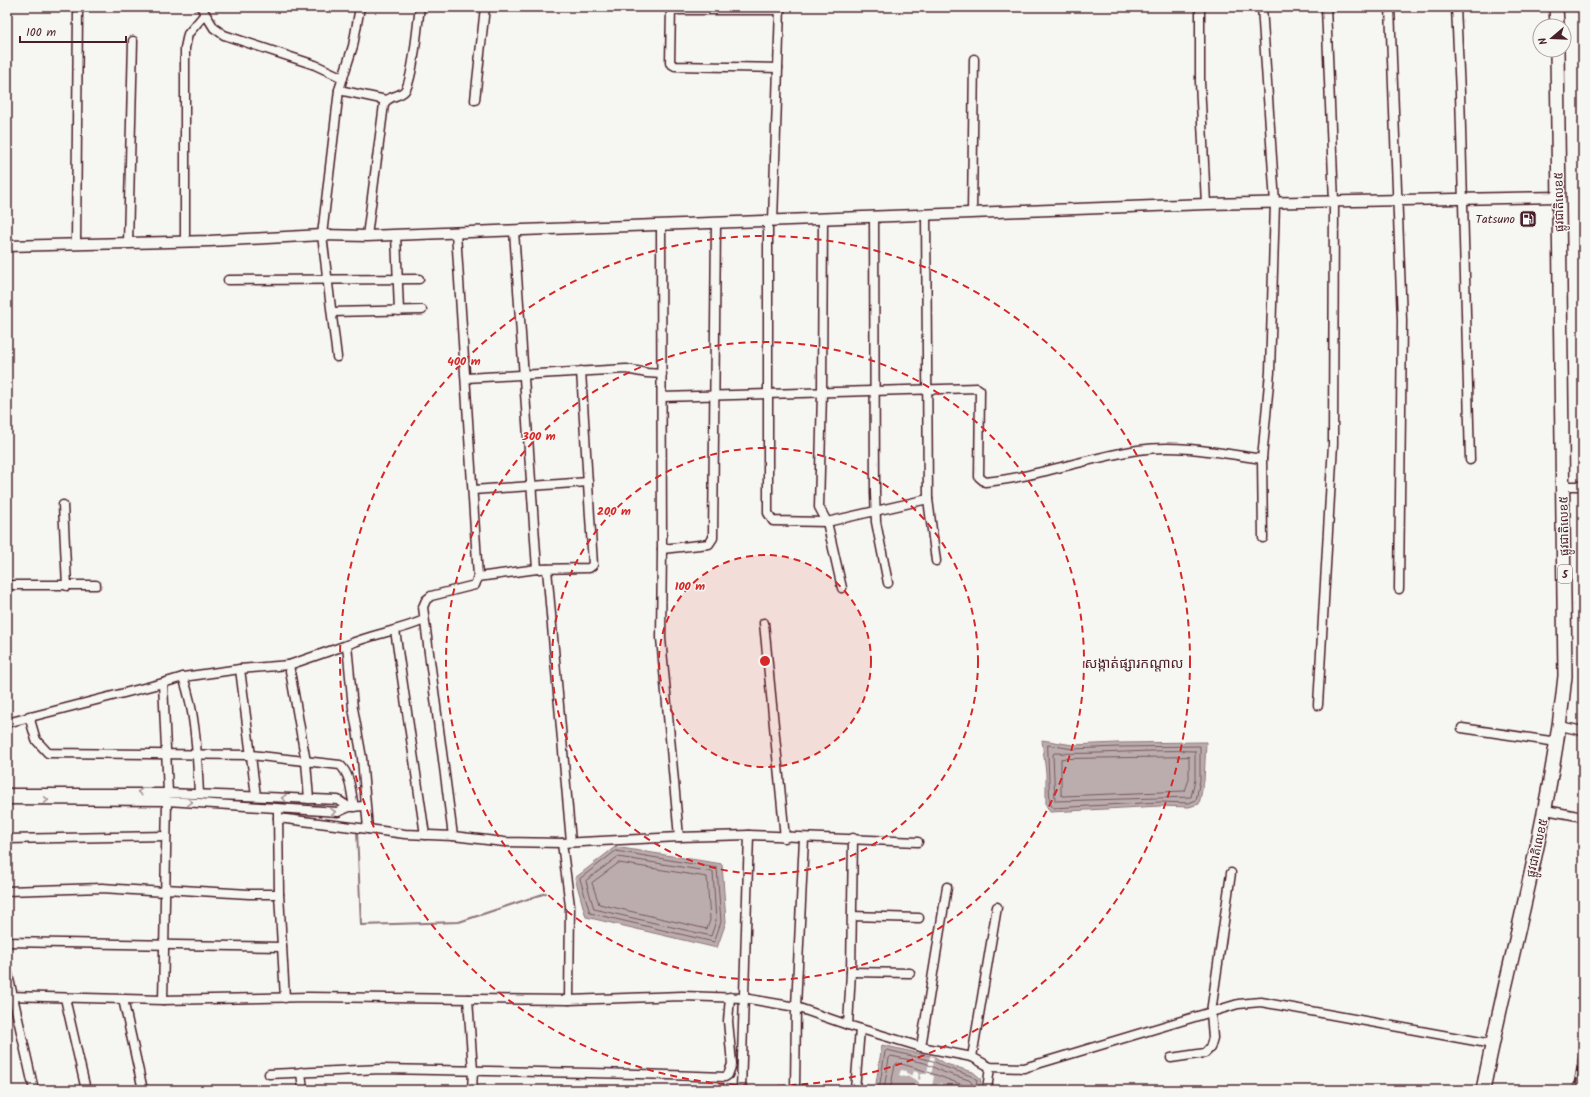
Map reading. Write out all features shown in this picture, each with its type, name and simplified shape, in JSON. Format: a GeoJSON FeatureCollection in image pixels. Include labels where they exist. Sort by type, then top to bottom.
{"type":"FeatureCollection","features":[{"type":"Feature","properties":{"kind":"highway"},"geometry":{"type":"LineString","coordinates":[[1556,7],[1557,18]]}},
{"type":"Feature","properties":{"kind":"highway","name":"ផ្លូវជាតិលេខ៥"},"geometry":{"type":"LineString","coordinates":[[1483,1090],[1492,1044],[1546,810],[1560,726],[1565,676],[1557,58]]}},
{"type":"Feature","properties":{"kind":"street"},"geometry":{"type":"LineString","coordinates":[[337,357],[329,280],[322,235],[339,90],[353,46],[360,7]]}},
{"type":"Feature","properties":{"kind":"street"},"geometry":{"type":"LineString","coordinates":[[367,236],[384,104],[386,100],[392,96],[402,94],[406,89],[420,7]]}},
{"type":"Feature","properties":{"kind":"street"},"geometry":{"type":"LineString","coordinates":[[476,100],[485,7]]}},
{"type":"Feature","properties":{"kind":"street"},"geometry":{"type":"LineString","coordinates":[[1200,7],[1200,82],[1206,204]]}},
{"type":"Feature","properties":{"kind":"street"},"geometry":{"type":"LineString","coordinates":[[1262,7],[1275,203],[1270,372],[1262,459],[1263,538]]}},
{"type":"Feature","properties":{"kind":"street"},"geometry":{"type":"LineString","coordinates":[[1318,705],[1334,444],[1334,202],[1326,7]]}},
{"type":"Feature","properties":{"kind":"street"},"geometry":{"type":"LineString","coordinates":[[1390,7],[1402,320],[1399,589]]}},
{"type":"Feature","properties":{"kind":"street"},"geometry":{"type":"LineString","coordinates":[[1456,7],[1470,460]]}},
{"type":"Feature","properties":{"kind":"street"},"geometry":{"type":"LineString","coordinates":[[778,68],[676,66],[670,63],[671,8],[780,9],[778,68],[771,221],[768,394],[768,513],[770,519],[772,521],[827,522],[928,499]]}},
{"type":"Feature","properties":{"kind":"street"},"geometry":{"type":"LineString","coordinates":[[76,244],[78,10]]}},
{"type":"Feature","properties":{"kind":"street"},"geometry":{"type":"LineString","coordinates":[[185,241],[185,48],[188,34],[203,11],[214,28],[224,35],[315,65],[343,78]]}},
{"type":"Feature","properties":{"kind":"street"},"geometry":{"type":"LineString","coordinates":[[128,242],[133,42]]}},
{"type":"Feature","properties":{"kind":"street"},"geometry":{"type":"LineString","coordinates":[[972,213],[974,59]]}},
{"type":"Feature","properties":{"kind":"street"},"geometry":{"type":"LineString","coordinates":[[339,90],[386,100]]}},
{"type":"Feature","properties":{"kind":"street"},"geometry":{"type":"LineString","coordinates":[[7,246],[185,241],[322,235],[367,236],[456,233],[1206,204],[1559,197]]}},
{"type":"Feature","properties":{"kind":"street"},"geometry":{"type":"LineString","coordinates":[[926,215],[928,499],[936,561]]}},
{"type":"Feature","properties":{"kind":"street"},"geometry":{"type":"LineString","coordinates":[[874,217],[876,511],[888,583]]}},
{"type":"Feature","properties":{"kind":"street"},"geometry":{"type":"LineString","coordinates":[[823,219],[822,393],[819,507],[827,522],[842,588]]}},
{"type":"Feature","properties":{"kind":"street"},"geometry":{"type":"LineString","coordinates":[[662,549],[709,544],[713,538],[716,396],[716,223]]}},
{"type":"Feature","properties":{"kind":"street"},"geometry":{"type":"LineString","coordinates":[[661,225],[661,638],[679,836]]}},
{"type":"Feature","properties":{"kind":"street"},"geometry":{"type":"LineString","coordinates":[[514,230],[537,569]]}},
{"type":"Feature","properties":{"kind":"street"},"geometry":{"type":"LineString","coordinates":[[453,836],[423,607],[426,600],[444,592],[475,585],[478,577],[456,233]]}},
{"type":"Feature","properties":{"kind":"street"},"geometry":{"type":"LineString","coordinates":[[396,235],[398,311]]}},
{"type":"Feature","properties":{"kind":"street"},"geometry":{"type":"LineString","coordinates":[[228,280],[419,279]]}},
{"type":"Feature","properties":{"kind":"street"},"geometry":{"type":"LineString","coordinates":[[332,312],[422,310]]}},
{"type":"Feature","properties":{"kind":"street"},"geometry":{"type":"LineString","coordinates":[[466,378],[626,369],[662,374]]}},
{"type":"Feature","properties":{"kind":"street"},"geometry":{"type":"LineString","coordinates":[[478,577],[537,569],[589,568],[593,565],[581,371]]}},
{"type":"Feature","properties":{"kind":"street"},"geometry":{"type":"LineString","coordinates":[[662,397],[977,388],[980,390],[979,477],[985,482],[1036,474],[1138,450],[1195,449],[1262,459]]}},
{"type":"Feature","properties":{"kind":"street"},"geometry":{"type":"LineString","coordinates":[[473,490],[588,482]]}},
{"type":"Feature","properties":{"kind":"street"},"geometry":{"type":"LineString","coordinates":[[1563,486],[1583,486]]}},
{"type":"Feature","properties":{"kind":"street"},"geometry":{"type":"LineString","coordinates":[[63,505],[67,586]]}},
{"type":"Feature","properties":{"kind":"street"},"geometry":{"type":"LineString","coordinates":[[547,569],[571,842]]}},
{"type":"Feature","properties":{"kind":"street"},"geometry":{"type":"LineString","coordinates":[[7,585],[96,585]]}},
{"type":"Feature","properties":{"kind":"street"},"geometry":{"type":"LineString","coordinates":[[7,723],[29,716],[184,677],[240,668],[289,665],[363,638],[410,626],[424,620]]}},
{"type":"Feature","properties":{"kind":"street"},"geometry":{"type":"LineString","coordinates":[[764,623],[785,838]]}},
{"type":"Feature","properties":{"kind":"street"},"geometry":{"type":"LineString","coordinates":[[395,630],[425,835]]}},
{"type":"Feature","properties":{"kind":"street"},"geometry":{"type":"LineString","coordinates":[[346,645],[353,708],[362,758],[368,829]]}},
{"type":"Feature","properties":{"kind":"street"},"geometry":{"type":"LineString","coordinates":[[289,665],[306,762],[310,799]]}},
{"type":"Feature","properties":{"kind":"street"},"geometry":{"type":"LineString","coordinates":[[240,668],[256,796]]}},
{"type":"Feature","properties":{"kind":"street"},"geometry":{"type":"LineString","coordinates":[[184,677],[188,691],[197,755],[199,794]]}},
{"type":"Feature","properties":{"kind":"street"},"geometry":{"type":"LineString","coordinates":[[163,683],[167,755],[163,1000]]}},
{"type":"Feature","properties":{"kind":"street"},"geometry":{"type":"LineString","coordinates":[[29,716],[36,740],[48,754],[251,755],[340,765],[345,769],[348,777],[351,807]]}},
{"type":"Feature","properties":{"kind":"street"},"geometry":{"type":"LineString","coordinates":[[1560,726],[1583,731]]}},
{"type":"Feature","properties":{"kind":"street"},"geometry":{"type":"LineString","coordinates":[[1462,728],[1557,742]]}},
{"type":"Feature","properties":{"kind":"street"},"geometry":{"type":"LineString","coordinates":[[7,793],[167,797],[277,808],[338,812],[351,807],[365,806]]}},
{"type":"Feature","properties":{"kind":"street"},"geometry":{"type":"LineString","coordinates":[[7,800],[167,797],[199,794],[338,800],[351,807]]}},
{"type":"Feature","properties":{"kind":"street"},"geometry":{"type":"LineString","coordinates":[[277,808],[279,894],[285,998]]}},
{"type":"Feature","properties":{"kind":"street"},"geometry":{"type":"LineString","coordinates":[[1546,810],[1583,817]]}},
{"type":"Feature","properties":{"kind":"street"},"geometry":{"type":"LineString","coordinates":[[278,818],[368,829],[504,842],[562,843],[679,836],[853,838],[918,842]]}},
{"type":"Feature","properties":{"kind":"street"},"geometry":{"type":"LineString","coordinates":[[7,839],[166,836]]}},
{"type":"Feature","properties":{"kind":"street"},"geometry":{"type":"LineString","coordinates":[[741,1090],[749,836]]}},
{"type":"Feature","properties":{"kind":"street"},"geometry":{"type":"LineString","coordinates":[[795,1090],[796,1007],[804,838]]}},
{"type":"Feature","properties":{"kind":"street"},"geometry":{"type":"LineString","coordinates":[[848,1025],[851,972],[853,838]]}},
{"type":"Feature","properties":{"kind":"street"},"geometry":{"type":"LineString","coordinates":[[562,843],[570,906],[569,1000]]}},
{"type":"Feature","properties":{"kind":"street"},"geometry":{"type":"LineString","coordinates":[[1171,1058],[1205,1053],[1210,1048],[1213,1038],[1211,1012],[1231,873]]}},
{"type":"Feature","properties":{"kind":"street"},"geometry":{"type":"LineString","coordinates":[[921,1047],[947,887]]}},
{"type":"Feature","properties":{"kind":"street"},"geometry":{"type":"LineString","coordinates":[[7,891],[102,888],[279,894]]}},
{"type":"Feature","properties":{"kind":"street"},"geometry":{"type":"LineString","coordinates":[[972,1057],[996,907]]}},
{"type":"Feature","properties":{"kind":"street"},"geometry":{"type":"LineString","coordinates":[[852,916],[919,918]]}},
{"type":"Feature","properties":{"kind":"street"},"geometry":{"type":"LineString","coordinates":[[7,942],[282,947]]}},
{"type":"Feature","properties":{"kind":"street"},"geometry":{"type":"LineString","coordinates":[[7,970],[10,996],[34,1090]]}},
{"type":"Feature","properties":{"kind":"street"},"geometry":{"type":"LineString","coordinates":[[851,972],[910,973]]}},
{"type":"Feature","properties":{"kind":"street"},"geometry":{"type":"LineString","coordinates":[[10,996],[163,1000],[285,998],[569,1000],[682,996],[730,997],[796,1007],[860,1029],[921,1047],[972,1057],[990,1067],[1024,1068],[1238,1004],[1260,1002],[1492,1044]]}},
{"type":"Feature","properties":{"kind":"street"},"geometry":{"type":"LineString","coordinates":[[268,1074],[381,1069],[725,1077],[728,1075],[732,1064],[728,1021],[730,997]]}},
{"type":"Feature","properties":{"kind":"street"},"geometry":{"type":"LineString","coordinates":[[65,998],[86,1090]]}},
{"type":"Feature","properties":{"kind":"street"},"geometry":{"type":"LineString","coordinates":[[123,999],[143,1090]]}},
{"type":"Feature","properties":{"kind":"street"},"geometry":{"type":"LineString","coordinates":[[468,999],[473,1071],[472,1090]]}},
{"type":"Feature","properties":{"kind":"street"},"geometry":{"type":"LineString","coordinates":[[855,1090],[860,1029]]}},
{"type":"Feature","properties":{"kind":"street"},"geometry":{"type":"LineString","coordinates":[[987,1090],[990,1067]]}},
{"type":"Feature","properties":{"kind":"street"},"geometry":{"type":"LineString","coordinates":[[302,1072],[303,1090]]}},
{"type":"Feature","properties":{"kind":"water"},"geometry":{"type":"Polygon","coordinates":[[[1042,740],[1073,745],[1206,742],[1204,781],[1199,804],[1189,807],[1160,806],[1050,812],[1046,805],[1046,773],[1042,740]]]}},
{"type":"Feature","properties":{"kind":"water"},"geometry":{"type":"Polygon","coordinates":[[[615,847],[722,864],[726,922],[717,948],[586,917],[575,878],[615,847]]]}},
{"type":"Feature","properties":{"kind":"water"},"geometry":{"type":"Polygon","coordinates":[[[882,1045],[935,1057],[946,1064],[973,1072],[980,1078],[981,1083],[979,1090],[875,1090],[882,1045]]]}},
{"type":"Feature","properties":{"kind":"pier"},"geometry":{"type":"Polygon","coordinates":[[[930,1056],[935,1057],[931,1075],[934,1076],[932,1087],[941,1083],[944,1088],[940,1090],[918,1090],[919,1082],[907,1075],[906,1077],[899,1075],[901,1070],[907,1071],[907,1073],[912,1076],[914,1071],[919,1073],[918,1079],[920,1080],[921,1074],[927,1074],[930,1056]]]}},
{"type":"Feature","properties":{"kind":"waterway"},"geometry":{"type":"LineString","coordinates":[[357,830],[361,925],[459,922],[546,893]]}},
{"type":"Feature","properties":{"kind":"railway"},"geometry":{"type":"LineString","coordinates":[[1574,1090],[1583,1039]]}},
{"type":"Feature","properties":{"kind":"place","name":"Tatsuno"},"geometry":{"type":"Point","coordinates":[1528,219]}},
{"type":"Feature","properties":{"kind":"district","name":"សង្កាត់ផ្សារកណ្ដាល"},"geometry":{"type":"Point","coordinates":[1134,663]}}]}
